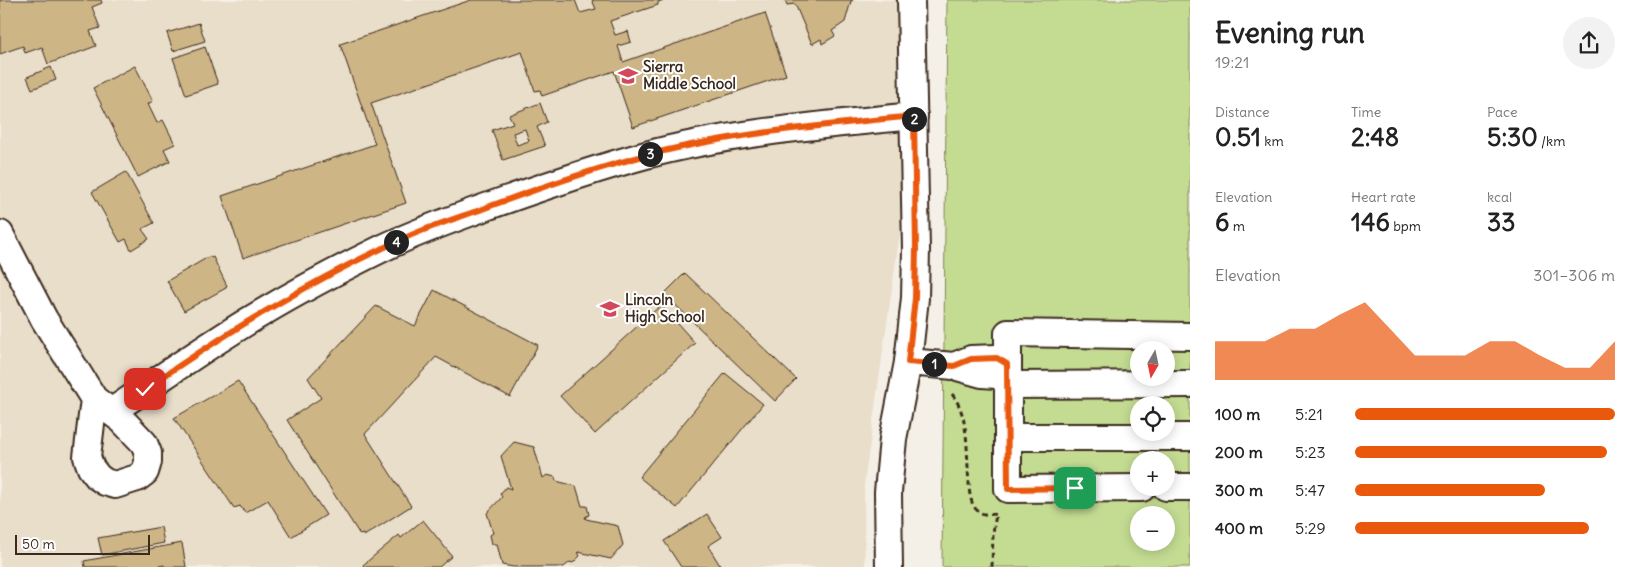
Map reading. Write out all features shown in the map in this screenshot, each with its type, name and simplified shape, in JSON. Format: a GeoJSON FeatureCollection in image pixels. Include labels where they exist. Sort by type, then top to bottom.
{"type":"FeatureCollection","features":[{"type":"Feature","properties":{"kind":"street"},"geometry":{"type":"LineString","coordinates":[[889,567],[888,492],[893,439],[908,362],[915,298],[916,258],[911,0]]}},
{"type":"Feature","properties":{"kind":"street"},"geometry":{"type":"LineString","coordinates":[[0,234],[44,319],[103,406],[179,366],[260,314],[322,279],[409,236],[526,192],[647,155],[691,146],[800,128],[914,116]]}},
{"type":"Feature","properties":{"kind":"street"},"geometry":{"type":"LineString","coordinates":[[1130,488],[1008,489],[1008,333],[1190,336]]}},
{"type":"Feature","properties":{"kind":"street"},"geometry":{"type":"LineString","coordinates":[[908,362],[954,366],[971,359],[997,358],[1007,375]]}},
{"type":"Feature","properties":{"kind":"street"},"geometry":{"type":"LineString","coordinates":[[1007,375],[1190,384]]}},
{"type":"Feature","properties":{"kind":"street"},"geometry":{"type":"LineString","coordinates":[[1008,437],[1190,437]]}},
{"type":"Feature","properties":{"kind":"street"},"geometry":{"type":"LineString","coordinates":[[1175,487],[1190,487]]}},
{"type":"Feature","properties":{"kind":"path"},"geometry":{"type":"LineString","coordinates":[[952,394],[957,401],[965,430],[971,500],[974,508],[980,513],[996,514],[992,533],[992,567]]}},
{"type":"Feature","properties":{"kind":"shaded area"},"geometry":{"type":"Polygon","coordinates":[[[0,0],[900,0],[910,162],[864,485],[865,567],[0,567],[0,0]]]}},
{"type":"Feature","properties":{"kind":"green space"},"geometry":{"type":"Polygon","coordinates":[[[947,0],[1190,0],[1190,567],[942,567],[947,0]]]}},
{"type":"Feature","properties":{"kind":"building"},"geometry":{"type":"Polygon","coordinates":[[[0,0],[101,0],[102,3],[92,7],[100,28],[90,31],[96,46],[48,64],[42,47],[25,53],[23,46],[0,54],[0,0]]]}},
{"type":"Feature","properties":{"kind":"building"},"geometry":{"type":"Polygon","coordinates":[[[471,0],[575,0],[580,13],[596,9],[592,0],[664,0],[658,2],[658,5],[610,21],[615,35],[628,31],[631,42],[618,46],[623,62],[765,13],[786,75],[633,127],[614,71],[542,96],[540,90],[535,91],[522,52],[371,103],[406,203],[243,258],[222,196],[375,144],[340,44],[471,0]]]}},
{"type":"Feature","properties":{"kind":"building"},"geometry":{"type":"Polygon","coordinates":[[[785,0],[853,0],[851,1],[845,22],[832,31],[835,36],[822,44],[821,39],[812,44],[795,4],[787,5],[785,0]]]}},
{"type":"Feature","properties":{"kind":"building"},"geometry":{"type":"Polygon","coordinates":[[[199,23],[205,41],[173,51],[167,33],[199,23]]]}},
{"type":"Feature","properties":{"kind":"building"},"geometry":{"type":"Polygon","coordinates":[[[205,47],[218,84],[186,95],[173,58],[205,47]]]}},
{"type":"Feature","properties":{"kind":"building"},"geometry":{"type":"Polygon","coordinates":[[[135,66],[153,101],[148,104],[157,123],[163,120],[175,144],[164,149],[170,161],[138,177],[93,88],[135,66]]]}},
{"type":"Feature","properties":{"kind":"building"},"geometry":{"type":"Polygon","coordinates":[[[51,67],[56,80],[32,89],[27,77],[51,67]]]}},
{"type":"Feature","properties":{"kind":"building"},"geometry":{"type":"Polygon","coordinates":[[[540,103],[547,122],[537,127],[545,146],[503,160],[492,130],[513,123],[509,115],[540,103]],[[525,129],[513,133],[517,145],[529,141],[525,129]]]}},
{"type":"Feature","properties":{"kind":"building"},"geometry":{"type":"Polygon","coordinates":[[[126,172],[154,223],[142,229],[149,239],[131,250],[126,239],[120,242],[92,192],[126,172]]]}},
{"type":"Feature","properties":{"kind":"building"},"geometry":{"type":"Polygon","coordinates":[[[210,256],[211,258],[213,257],[227,286],[184,311],[167,281],[210,256]]]}},
{"type":"Feature","properties":{"kind":"building"},"geometry":{"type":"Polygon","coordinates":[[[685,273],[796,379],[775,401],[664,294],[685,273]]]}},
{"type":"Feature","properties":{"kind":"building"},"geometry":{"type":"Polygon","coordinates":[[[434,290],[538,345],[510,397],[436,357],[365,434],[411,506],[364,536],[363,534],[360,535],[287,420],[321,398],[308,378],[376,306],[415,326],[434,290]]]}},
{"type":"Feature","properties":{"kind":"building"},"geometry":{"type":"Polygon","coordinates":[[[661,305],[695,343],[595,434],[560,396],[661,305]]]}},
{"type":"Feature","properties":{"kind":"building"},"geometry":{"type":"Polygon","coordinates":[[[725,373],[763,404],[677,508],[639,477],[725,373]]]}},
{"type":"Feature","properties":{"kind":"building"},"geometry":{"type":"Polygon","coordinates":[[[238,381],[326,515],[291,537],[268,500],[245,513],[240,506],[234,508],[174,418],[238,381]]]}},
{"type":"Feature","properties":{"kind":"building"},"geometry":{"type":"Polygon","coordinates":[[[514,442],[534,447],[543,478],[547,475],[555,477],[556,481],[576,486],[582,506],[587,506],[589,515],[585,517],[586,519],[618,526],[623,545],[611,559],[578,552],[580,556],[573,563],[570,562],[564,567],[513,567],[502,565],[497,544],[492,544],[490,535],[493,533],[487,513],[502,497],[500,494],[506,487],[511,489],[501,456],[514,442]]]}},
{"type":"Feature","properties":{"kind":"building"},"geometry":{"type":"Polygon","coordinates":[[[707,514],[722,537],[708,546],[721,567],[681,567],[664,541],[707,514]]]}},
{"type":"Feature","properties":{"kind":"building"},"geometry":{"type":"Polygon","coordinates":[[[423,520],[452,556],[439,567],[364,567],[363,565],[399,535],[401,538],[423,520]]]}},
{"type":"Feature","properties":{"kind":"building"},"geometry":{"type":"Polygon","coordinates":[[[161,527],[164,543],[102,555],[98,538],[161,527]]]}},
{"type":"Feature","properties":{"kind":"building"},"geometry":{"type":"Polygon","coordinates":[[[182,543],[186,567],[164,567],[164,565],[154,567],[85,567],[84,561],[182,543]]]}},
{"type":"Feature","properties":{"kind":"place","name":"Sierra Middle School"},"geometry":{"type":"Point","coordinates":[628,76]}},
{"type":"Feature","properties":{"kind":"place","name":"Lincoln High School"},"geometry":{"type":"Point","coordinates":[610,309]}},
{"type":"Feature","properties":{"kind":"route"},"geometry":{"type":"LineString","coordinates":[[145,389],[260,314],[322,279],[409,236],[526,192],[647,155],[691,146],[800,128],[914,116],[915,298],[908,362],[954,366],[971,359],[997,358],[1007,364],[1008,489],[1075,488]]}}]}
